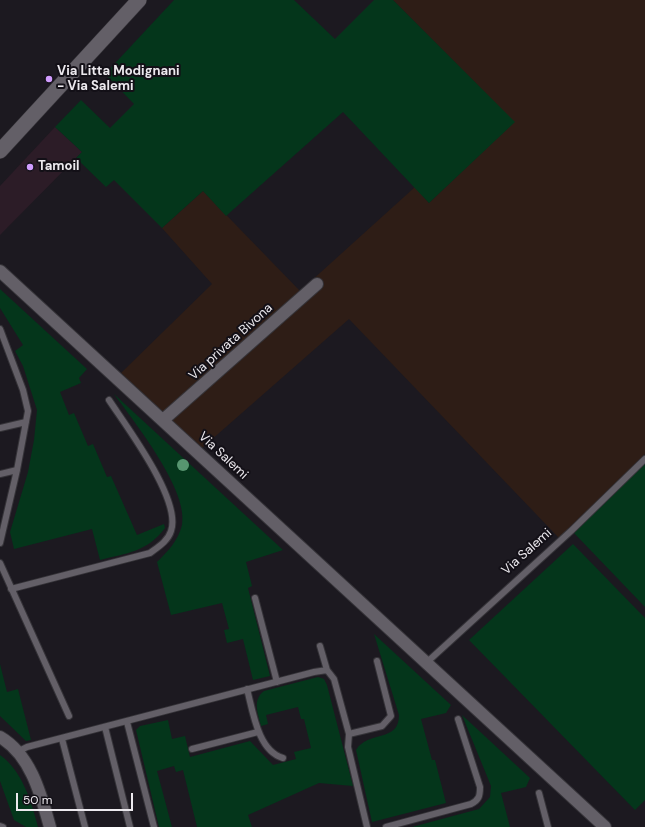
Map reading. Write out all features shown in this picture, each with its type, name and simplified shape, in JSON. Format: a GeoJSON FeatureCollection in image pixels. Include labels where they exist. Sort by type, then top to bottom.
{"type":"FeatureCollection","features":[{"type":"Feature","properties":{"kind":"street"},"geometry":{"type":"LineString","coordinates":[[0,151],[139,0]]}},
{"type":"Feature","properties":{"kind":"street","name":"Via Salemi"},"geometry":{"type":"LineString","coordinates":[[0,271],[164,420],[425,664],[605,827]]}},
{"type":"Feature","properties":{"kind":"street","name":"Via privata Bivona"},"geometry":{"type":"LineString","coordinates":[[164,420],[317,284]]}},
{"type":"Feature","properties":{"kind":"street"},"geometry":{"type":"LineString","coordinates":[[0,737],[18,752],[34,778],[43,800],[50,827]]}},
{"type":"Feature","properties":{"kind":"lane"},"geometry":{"type":"LineString","coordinates":[[0,329],[23,390],[28,411],[17,470],[0,543]]}},
{"type":"Feature","properties":{"kind":"lane"},"geometry":{"type":"LineString","coordinates":[[11,589],[150,553],[162,543],[171,532],[173,520],[168,499],[154,470],[109,400]]}},
{"type":"Feature","properties":{"kind":"lane"},"geometry":{"type":"LineString","coordinates":[[0,428],[26,422]]}},
{"type":"Feature","properties":{"kind":"lane","name":"Via Salemi"},"geometry":{"type":"LineString","coordinates":[[425,664],[571,531],[645,458]]}},
{"type":"Feature","properties":{"kind":"lane"},"geometry":{"type":"LineString","coordinates":[[0,474],[17,470]]}},
{"type":"Feature","properties":{"kind":"lane"},"geometry":{"type":"LineString","coordinates":[[0,563],[69,716]]}},
{"type":"Feature","properties":{"kind":"lane"},"geometry":{"type":"LineString","coordinates":[[255,598],[277,682]]}},
{"type":"Feature","properties":{"kind":"lane"},"geometry":{"type":"LineString","coordinates":[[320,646],[326,670],[334,679],[349,734],[348,747],[367,827]]}},
{"type":"Feature","properties":{"kind":"lane"},"geometry":{"type":"LineString","coordinates":[[349,734],[382,726],[391,716],[377,661]]}},
{"type":"Feature","properties":{"kind":"lane"},"geometry":{"type":"LineString","coordinates":[[18,752],[28,747],[105,728],[247,689],[326,670]]}},
{"type":"Feature","properties":{"kind":"lane"},"geometry":{"type":"LineString","coordinates":[[247,689],[258,732],[274,756],[283,758]]}},
{"type":"Feature","properties":{"kind":"lane"},"geometry":{"type":"LineString","coordinates":[[386,827],[471,804],[476,801],[480,795],[480,788],[458,719]]}},
{"type":"Feature","properties":{"kind":"lane"},"geometry":{"type":"LineString","coordinates":[[127,722],[154,827]]}},
{"type":"Feature","properties":{"kind":"lane"},"geometry":{"type":"LineString","coordinates":[[105,728],[130,827]]}},
{"type":"Feature","properties":{"kind":"lane"},"geometry":{"type":"LineString","coordinates":[[192,748],[258,732]]}},
{"type":"Feature","properties":{"kind":"lane"},"geometry":{"type":"LineString","coordinates":[[62,739],[85,827]]}},
{"type":"Feature","properties":{"kind":"lane"},"geometry":{"type":"LineString","coordinates":[[539,793],[548,827]]}},
{"type":"Feature","properties":{"kind":"shaded area"},"geometry":{"type":"Polygon","coordinates":[[[393,0],[645,0],[645,454],[559,538],[349,319],[202,448],[121,373],[212,284],[162,228],[203,191],[300,291],[415,187],[429,203],[514,122],[393,0]]]}},
{"type":"Feature","properties":{"kind":"shaded area"},"geometry":{"type":"Polygon","coordinates":[[[55,127],[82,152],[0,235],[0,186],[55,127]]]}},
{"type":"Feature","properties":{"kind":"green space"},"geometry":{"type":"Polygon","coordinates":[[[174,0],[294,0],[335,39],[374,0],[393,0],[515,122],[429,203],[343,112],[226,216],[203,191],[162,228],[114,180],[106,187],[76,158],[82,152],[55,127],[81,100],[110,128],[134,104],[105,74],[174,0]]]}},
{"type":"Feature","properties":{"kind":"green space"},"geometry":{"type":"Polygon","coordinates":[[[0,289],[87,369],[79,378],[81,383],[60,392],[69,415],[74,413],[88,446],[93,444],[107,477],[111,476],[137,535],[164,524],[165,528],[158,536],[144,547],[128,553],[100,560],[92,529],[14,549],[10,532],[28,472],[34,440],[37,410],[23,366],[15,351],[23,345],[0,308],[0,289]]]}},
{"type":"Feature","properties":{"kind":"green space"},"geometry":{"type":"Polygon","coordinates":[[[114,394],[283,550],[246,562],[252,586],[248,588],[270,676],[253,680],[243,639],[227,643],[224,630],[229,629],[222,603],[171,615],[157,562],[169,550],[178,536],[182,525],[182,510],[169,476],[158,457],[114,394]]]}},
{"type":"Feature","properties":{"kind":"green space"},"geometry":{"type":"Polygon","coordinates":[[[645,463],[645,607],[574,533],[645,463]]]}},
{"type":"Feature","properties":{"kind":"green space"},"geometry":{"type":"Polygon","coordinates":[[[573,544],[645,618],[645,800],[635,810],[469,640],[573,544]]]}},
{"type":"Feature","properties":{"kind":"green space"},"geometry":{"type":"Polygon","coordinates":[[[374,634],[451,705],[446,713],[421,719],[432,760],[435,760],[446,803],[372,822],[356,750],[361,744],[368,740],[389,733],[394,729],[398,724],[399,715],[374,634]]]}},
{"type":"Feature","properties":{"kind":"green space"},"geometry":{"type":"Polygon","coordinates":[[[0,664],[7,692],[18,689],[31,740],[26,741],[0,716],[0,664]]]}},
{"type":"Feature","properties":{"kind":"green space"},"geometry":{"type":"Polygon","coordinates":[[[318,677],[324,679],[327,685],[353,786],[319,783],[248,815],[252,827],[197,827],[183,770],[176,772],[174,766],[157,771],[172,827],[159,827],[136,730],[140,726],[168,720],[172,739],[185,736],[190,757],[250,741],[273,765],[296,759],[294,752],[311,748],[304,719],[301,719],[298,707],[266,715],[268,724],[261,726],[257,712],[258,698],[264,691],[318,677]]]}},
{"type":"Feature","properties":{"kind":"green space"},"geometry":{"type":"Polygon","coordinates":[[[462,715],[530,778],[526,787],[501,793],[510,827],[412,827],[479,809],[490,797],[491,786],[462,715]]]}},
{"type":"Feature","properties":{"kind":"green space"},"geometry":{"type":"Polygon","coordinates":[[[0,755],[8,761],[20,778],[33,808],[38,827],[26,827],[14,820],[0,781],[0,755]]]}},
{"type":"Feature","properties":{"kind":"place","name":"Via Litta Modignani - Via Salemi"},"geometry":{"type":"Point","coordinates":[49,79]}},
{"type":"Feature","properties":{"kind":"place","name":"Tamoil"},"geometry":{"type":"Point","coordinates":[30,167]}}]}
